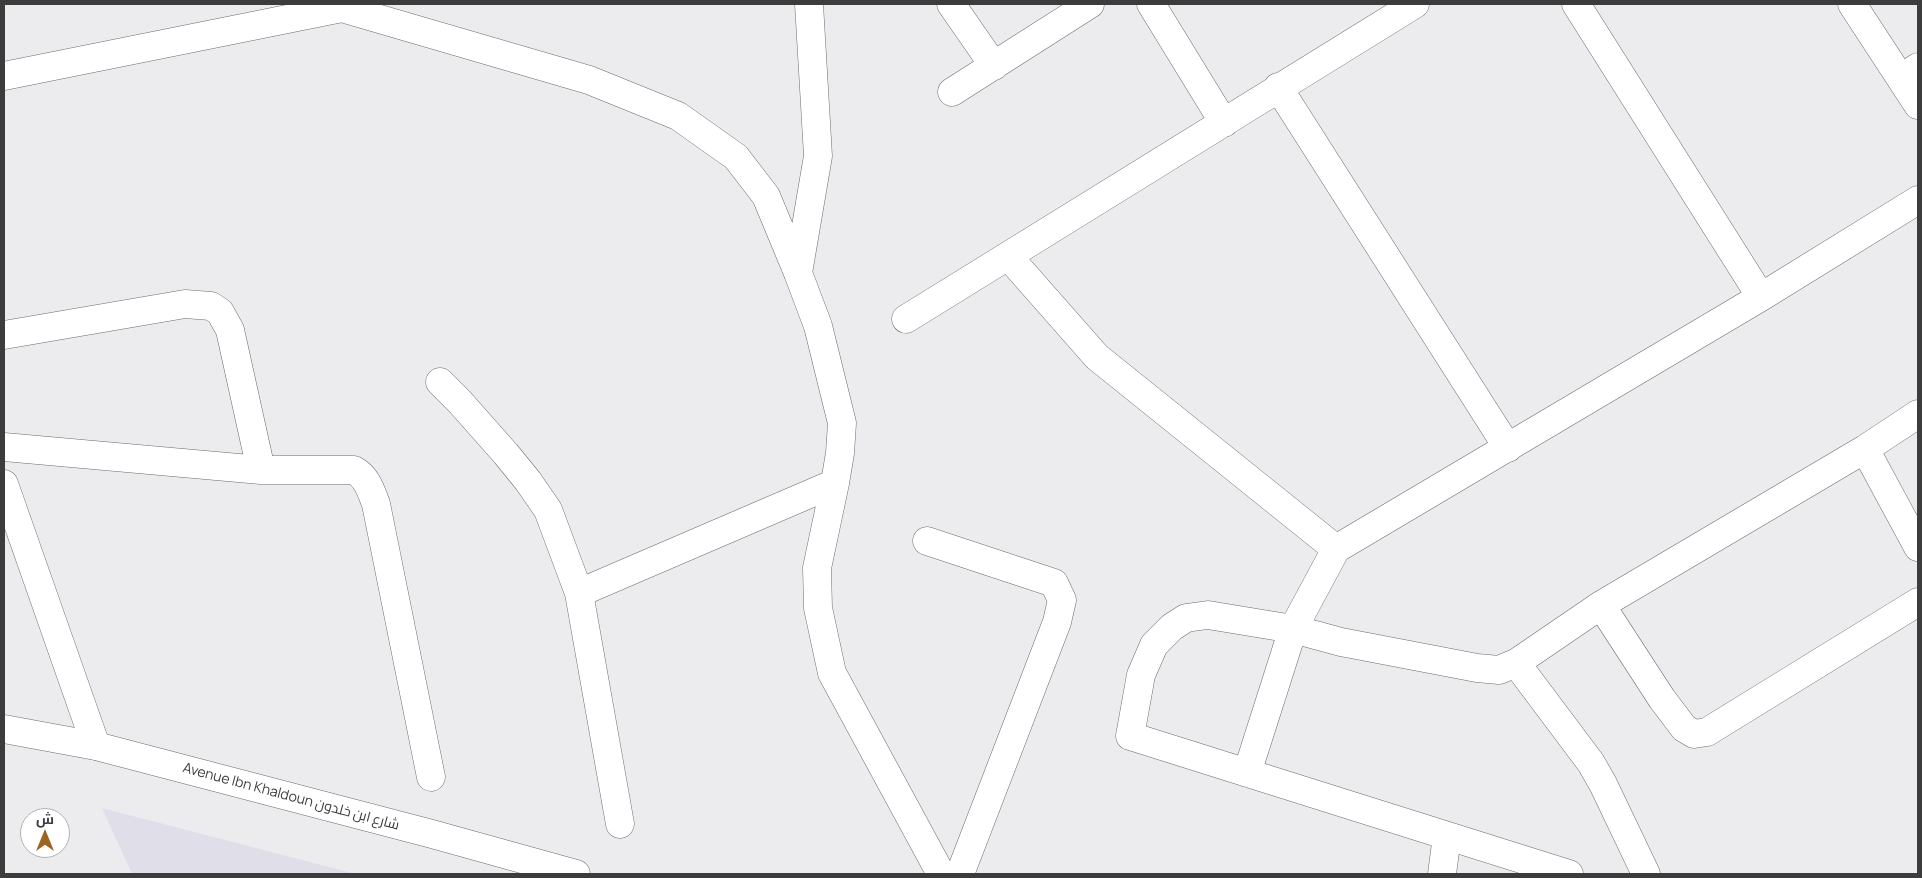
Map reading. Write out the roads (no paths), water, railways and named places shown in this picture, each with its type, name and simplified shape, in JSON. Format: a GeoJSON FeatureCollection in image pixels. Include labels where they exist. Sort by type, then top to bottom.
{"type":"FeatureCollection","features":[{"type":"Feature","properties":{"kind":"street"},"geometry":{"type":"LineString","coordinates":[[798,273],[818,156],[809,4]]}},
{"type":"Feature","properties":{"kind":"street"},"geometry":{"type":"LineString","coordinates":[[951,4],[994,66]]}},
{"type":"Feature","properties":{"kind":"street"},"geometry":{"type":"LineString","coordinates":[[952,92],[1090,4]]}},
{"type":"Feature","properties":{"kind":"street"},"geometry":{"type":"LineString","coordinates":[[1151,4],[1224,123]]}},
{"type":"Feature","properties":{"kind":"street"},"geometry":{"type":"LineString","coordinates":[[906,319],[1224,123],[1278,87],[1415,4]]}},
{"type":"Feature","properties":{"kind":"street"},"geometry":{"type":"LineString","coordinates":[[1576,4],[1761,297]]}},
{"type":"Feature","properties":{"kind":"street"},"geometry":{"type":"LineString","coordinates":[[1852,4],[1910,73],[1918,105]]}},
{"type":"Feature","properties":{"kind":"street"},"geometry":{"type":"LineString","coordinates":[[4,76],[342,6],[590,80],[678,116],[736,156],[766,196],[798,273],[818,326],[842,423],[835,483],[817,568],[818,608],[832,673],[941,874]]}},
{"type":"Feature","properties":{"kind":"street"},"geometry":{"type":"LineString","coordinates":[[1278,87],[1508,448]]}},
{"type":"Feature","properties":{"kind":"street"},"geometry":{"type":"LineString","coordinates":[[1247,773],[1293,629],[1336,549],[1761,297],[1918,200]]}},
{"type":"Feature","properties":{"kind":"street"},"geometry":{"type":"LineString","coordinates":[[1008,256],[1097,357],[1336,549]]}},
{"type":"Feature","properties":{"kind":"street"},"geometry":{"type":"LineString","coordinates":[[4,335],[185,304],[211,306],[220,312],[230,330],[261,470]]}},
{"type":"Feature","properties":{"kind":"street"},"geometry":{"type":"LineString","coordinates":[[440,382],[460,402],[528,480],[548,510],[580,593],[620,824]]}},
{"type":"Feature","properties":{"kind":"street"},"geometry":{"type":"LineString","coordinates":[[1569,874],[1130,736],[1141,675],[1154,646],[1172,627],[1186,618],[1208,615],[1293,629],[1341,642],[1477,668],[1498,670],[1516,663],[1601,605],[1865,449],[1918,414]]}},
{"type":"Feature","properties":{"kind":"street"},"geometry":{"type":"LineString","coordinates":[[4,447],[261,470],[354,470],[360,473],[370,488],[376,504],[431,776]]}},
{"type":"Feature","properties":{"kind":"street"},"geometry":{"type":"LineString","coordinates":[[1865,449],[1918,547]]}},
{"type":"Feature","properties":{"kind":"street"},"geometry":{"type":"LineString","coordinates":[[580,593],[835,483]]}},
{"type":"Feature","properties":{"kind":"street"},"geometry":{"type":"LineString","coordinates":[[4,484],[96,746]]}},
{"type":"Feature","properties":{"kind":"street"},"geometry":{"type":"LineString","coordinates":[[927,541],[1054,583],[1062,600],[1057,622],[960,874]]}},
{"type":"Feature","properties":{"kind":"street"},"geometry":{"type":"LineString","coordinates":[[1601,605],[1662,699],[1684,728],[1694,734],[1707,732],[1918,602]]}},
{"type":"Feature","properties":{"kind":"street"},"geometry":{"type":"LineString","coordinates":[[1516,663],[1591,763],[1646,874]]}},
{"type":"Feature","properties":{"kind":"street","name":"Avenue Ibn Khaldoun شارع ابن خلدون"},"geometry":{"type":"LineString","coordinates":[[4,729],[96,746],[432,834],[576,874]]}},
{"type":"Feature","properties":{"kind":"street"},"geometry":{"type":"LineString","coordinates":[[1442,874],[1446,836]]}}]}
